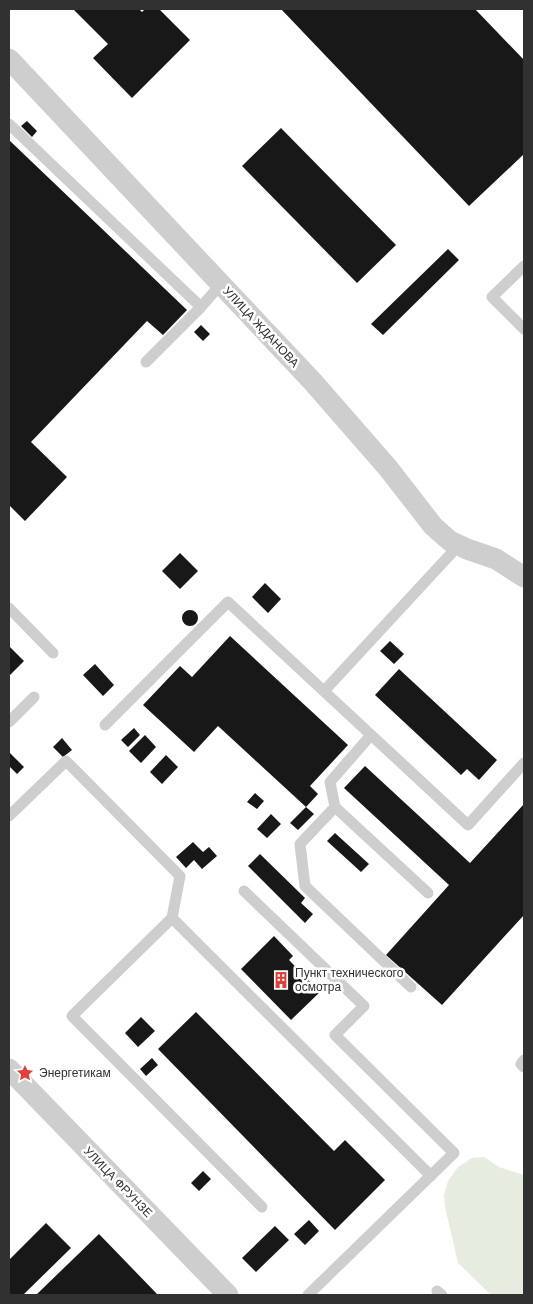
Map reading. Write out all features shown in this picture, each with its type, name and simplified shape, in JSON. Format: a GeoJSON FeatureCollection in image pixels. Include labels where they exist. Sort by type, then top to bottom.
{"type":"FeatureCollection","features":[{"type":"Feature","properties":{"kind":"street","name":"УЛИЦА ЖДАНОВА"},"geometry":{"type":"LineString","coordinates":[[12,68],[221,284],[353,427],[434,526],[458,545],[496,559],[524,577]]}},
{"type":"Feature","properties":{"kind":"street","name":"УЛИЦА ФРУНЗЕ"},"geometry":{"type":"LineString","coordinates":[[9,1069],[228,1295]]}},
{"type":"Feature","properties":{"kind":"lane"},"geometry":{"type":"LineString","coordinates":[[9,124],[201,306]]}},
{"type":"Feature","properties":{"kind":"lane"},"geometry":{"type":"LineString","coordinates":[[524,266],[492,297],[524,330]]}},
{"type":"Feature","properties":{"kind":"lane"},"geometry":{"type":"LineString","coordinates":[[146,362],[221,284]]}},
{"type":"Feature","properties":{"kind":"lane"},"geometry":{"type":"LineString","coordinates":[[324,691],[458,545]]}},
{"type":"Feature","properties":{"kind":"lane"},"geometry":{"type":"LineString","coordinates":[[105,725],[228,602],[468,825],[524,763]]}},
{"type":"Feature","properties":{"kind":"lane"},"geometry":{"type":"LineString","coordinates":[[9,608],[53,653]]}},
{"type":"Feature","properties":{"kind":"lane"},"geometry":{"type":"LineString","coordinates":[[9,722],[34,697]]}},
{"type":"Feature","properties":{"kind":"lane"},"geometry":{"type":"LineString","coordinates":[[371,735],[330,782],[335,807],[428,893]]}},
{"type":"Feature","properties":{"kind":"lane"},"geometry":{"type":"LineString","coordinates":[[9,816],[66,761],[180,876],[172,918],[72,1016],[262,1207]]}},
{"type":"Feature","properties":{"kind":"lane"},"geometry":{"type":"LineString","coordinates":[[335,807],[300,844],[305,886],[411,987]]}},
{"type":"Feature","properties":{"kind":"lane"},"geometry":{"type":"LineString","coordinates":[[244,891],[364,1006],[335,1035],[454,1153],[308,1295]]}},
{"type":"Feature","properties":{"kind":"lane"},"geometry":{"type":"LineString","coordinates":[[172,918],[431,1176]]}},
{"type":"Feature","properties":{"kind":"lane"},"geometry":{"type":"LineString","coordinates":[[524,1060],[521,1064],[524,1067]]}},
{"type":"Feature","properties":{"kind":"shaded area"},"geometry":{"type":"Polygon","coordinates":[[[484,1157],[499,1167],[524,1175],[524,1295],[491,1295],[458,1263],[444,1195],[448,1181],[458,1167],[472,1158],[484,1157]]]}},
{"type":"Feature","properties":{"kind":"building"},"geometry":{"type":"Polygon","coordinates":[[[73,9],[139,9],[142,12],[145,9],[159,9],[190,40],[132,98],[93,58],[108,44],[73,9]]]}},
{"type":"Feature","properties":{"kind":"building"},"geometry":{"type":"Polygon","coordinates":[[[281,9],[475,9],[524,60],[524,154],[469,206],[281,9]]]}},
{"type":"Feature","properties":{"kind":"building"},"geometry":{"type":"Polygon","coordinates":[[[27,121],[37,131],[32,137],[21,126],[27,121]]]}},
{"type":"Feature","properties":{"kind":"building"},"geometry":{"type":"Polygon","coordinates":[[[281,128],[396,245],[357,283],[242,166],[281,128]]]}},
{"type":"Feature","properties":{"kind":"building"},"geometry":{"type":"Polygon","coordinates":[[[9,140],[187,310],[163,335],[147,321],[31,442],[67,477],[25,521],[9,505],[9,140]]]}},
{"type":"Feature","properties":{"kind":"building"},"geometry":{"type":"Polygon","coordinates":[[[448,249],[459,260],[383,335],[371,324],[448,249]]]}},
{"type":"Feature","properties":{"kind":"building"},"geometry":{"type":"Polygon","coordinates":[[[201,325],[210,334],[203,341],[194,332],[201,325]]]}},
{"type":"Feature","properties":{"kind":"building"},"geometry":{"type":"Polygon","coordinates":[[[180,553],[198,571],[180,589],[162,571],[180,553]]]}},
{"type":"Feature","properties":{"kind":"building"},"geometry":{"type":"Polygon","coordinates":[[[265,583],[281,599],[268,613],[252,597],[265,583]]]}},
{"type":"Feature","properties":{"kind":"building"},"geometry":{"type":"Polygon","coordinates":[[[190,610],[198,618],[190,626],[182,618],[190,610]]]}},
{"type":"Feature","properties":{"kind":"building"},"geometry":{"type":"Polygon","coordinates":[[[230,636],[348,745],[310,786],[318,794],[306,807],[218,726],[194,752],[143,705],[180,666],[192,677],[230,636]]]}},
{"type":"Feature","properties":{"kind":"building"},"geometry":{"type":"Polygon","coordinates":[[[390,641],[404,654],[394,664],[380,651],[390,641]]]}},
{"type":"Feature","properties":{"kind":"building"},"geometry":{"type":"Polygon","coordinates":[[[9,646],[24,661],[9,676],[9,646]]]}},
{"type":"Feature","properties":{"kind":"building"},"geometry":{"type":"Polygon","coordinates":[[[95,664],[114,685],[103,696],[83,675],[95,664]]]}},
{"type":"Feature","properties":{"kind":"building"},"geometry":{"type":"Polygon","coordinates":[[[399,669],[497,760],[479,780],[467,769],[461,775],[375,695],[399,669]]]}},
{"type":"Feature","properties":{"kind":"building"},"geometry":{"type":"Polygon","coordinates":[[[134,728],[140,735],[128,747],[121,740],[134,728]]]}},
{"type":"Feature","properties":{"kind":"building"},"geometry":{"type":"Polygon","coordinates":[[[145,735],[156,747],[141,763],[129,751],[145,735]]]}},
{"type":"Feature","properties":{"kind":"building"},"geometry":{"type":"Polygon","coordinates":[[[62,738],[72,750],[63,757],[53,747],[62,738]]]}},
{"type":"Feature","properties":{"kind":"building"},"geometry":{"type":"Polygon","coordinates":[[[9,752],[24,767],[17,774],[9,766],[9,752]]]}},
{"type":"Feature","properties":{"kind":"building"},"geometry":{"type":"Polygon","coordinates":[[[166,755],[178,767],[162,784],[150,772],[166,755]]]}},
{"type":"Feature","properties":{"kind":"building"},"geometry":{"type":"Polygon","coordinates":[[[365,766],[470,863],[524,804],[524,915],[442,1005],[386,955],[449,885],[344,788],[365,766]]]}},
{"type":"Feature","properties":{"kind":"building"},"geometry":{"type":"Polygon","coordinates":[[[255,793],[264,801],[257,809],[247,802],[255,793]]]}},
{"type":"Feature","properties":{"kind":"building"},"geometry":{"type":"Polygon","coordinates":[[[306,807],[314,814],[298,830],[290,823],[306,807]]]}},
{"type":"Feature","properties":{"kind":"building"},"geometry":{"type":"Polygon","coordinates":[[[271,814],[281,824],[267,838],[257,829],[271,814]]]}},
{"type":"Feature","properties":{"kind":"building"},"geometry":{"type":"Polygon","coordinates":[[[335,833],[369,864],[361,872],[327,841],[335,833]]]}},
{"type":"Feature","properties":{"kind":"building"},"geometry":{"type":"Polygon","coordinates":[[[193,842],[203,852],[209,847],[217,856],[202,869],[194,860],[186,868],[176,857],[193,842]]]}},
{"type":"Feature","properties":{"kind":"building"},"geometry":{"type":"Polygon","coordinates":[[[260,854],[305,898],[301,903],[313,914],[305,923],[248,866],[260,854]]]}},
{"type":"Feature","properties":{"kind":"building","name":"Пункт технического осмотра"},"geometry":{"type":"Polygon","coordinates":[[[274,936],[293,956],[289,960],[320,992],[291,1020],[241,969],[274,936]]]}},
{"type":"Feature","properties":{"kind":"building"},"geometry":{"type":"Polygon","coordinates":[[[196,1012],[334,1151],[345,1140],[385,1180],[335,1230],[158,1049],[196,1012]]]}},
{"type":"Feature","properties":{"kind":"building"},"geometry":{"type":"Polygon","coordinates":[[[141,1017],[155,1031],[138,1047],[125,1033],[141,1017]]]}},
{"type":"Feature","properties":{"kind":"building"},"geometry":{"type":"Polygon","coordinates":[[[152,1058],[158,1065],[146,1076],[140,1069],[152,1058]]]}},
{"type":"Feature","properties":{"kind":"building"},"geometry":{"type":"Polygon","coordinates":[[[203,1171],[211,1179],[199,1191],[191,1183],[203,1171]]]}},
{"type":"Feature","properties":{"kind":"building"},"geometry":{"type":"Polygon","coordinates":[[[309,1220],[319,1231],[305,1245],[294,1234],[309,1220]]]}},
{"type":"Feature","properties":{"kind":"building"},"geometry":{"type":"Polygon","coordinates":[[[46,1223],[71,1248],[23,1295],[9,1295],[9,1260],[46,1223]]]}},
{"type":"Feature","properties":{"kind":"building"},"geometry":{"type":"Polygon","coordinates":[[[275,1226],[289,1240],[256,1272],[242,1258],[275,1226]]]}},
{"type":"Feature","properties":{"kind":"building"},"geometry":{"type":"Polygon","coordinates":[[[99,1234],[158,1295],[36,1295],[99,1234]]]}},
{"type":"Feature","properties":{"kind":"place","name":"Пункт технического осмотра"},"geometry":{"type":"Point","coordinates":[281,980]}},
{"type":"Feature","properties":{"kind":"place","name":"Энергетикам"},"geometry":{"type":"Point","coordinates":[25,1073]}}]}
